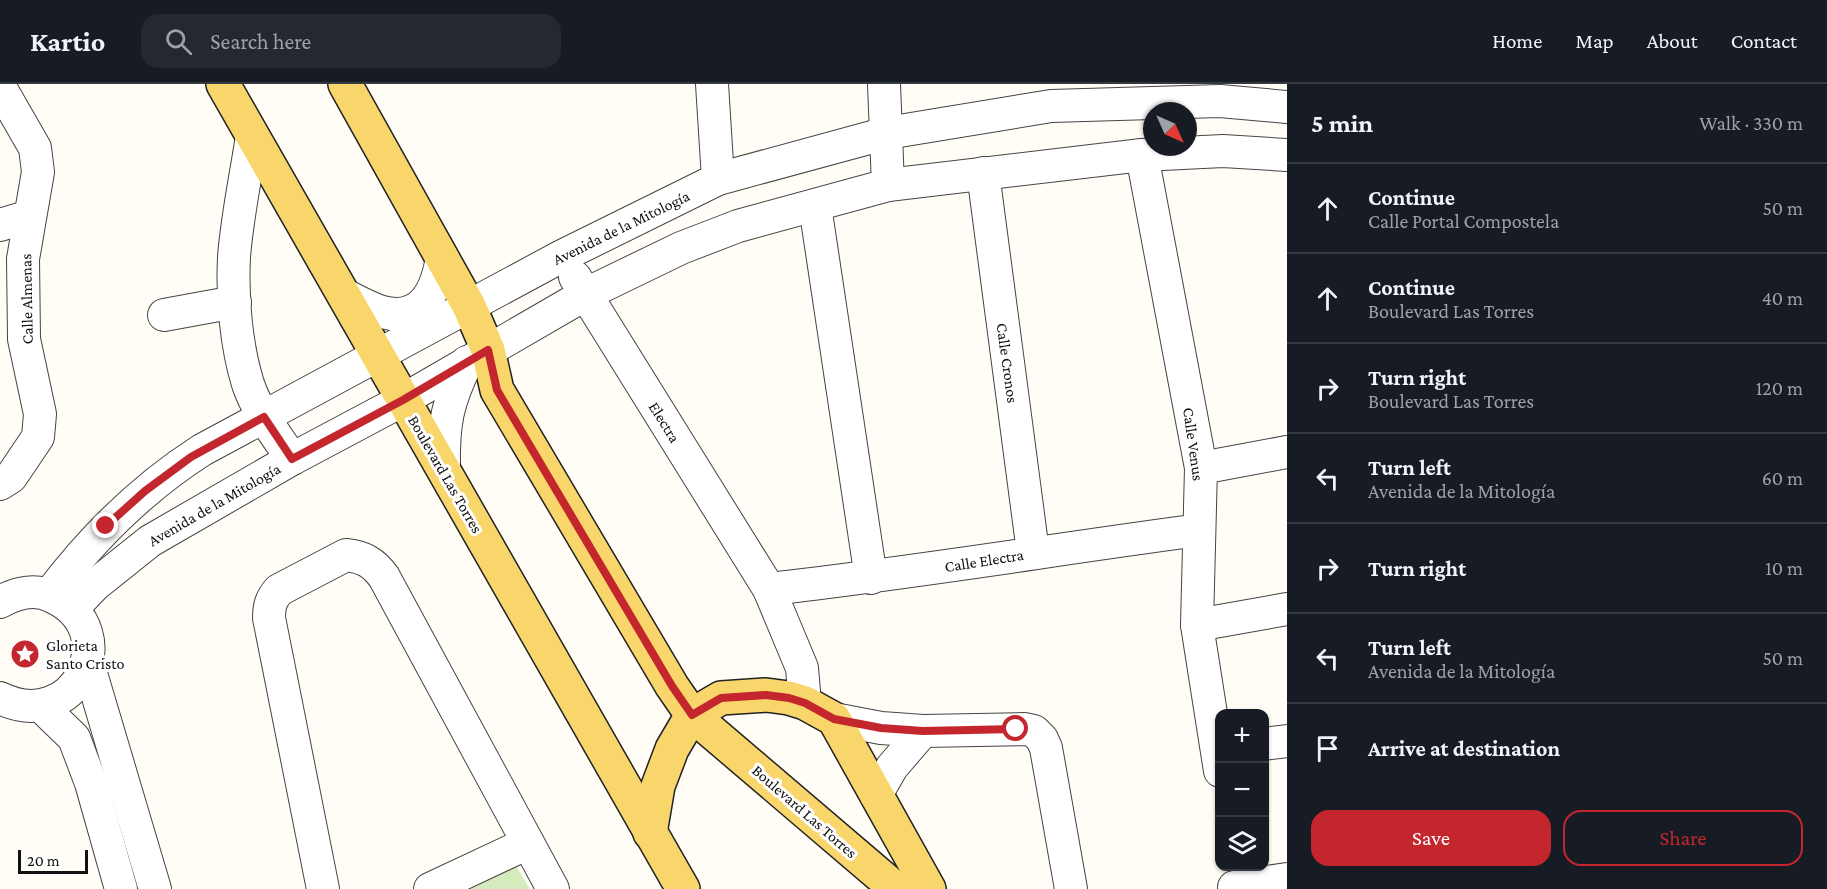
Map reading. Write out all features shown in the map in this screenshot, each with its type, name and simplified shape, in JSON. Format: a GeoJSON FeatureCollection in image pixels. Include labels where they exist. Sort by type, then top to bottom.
{"type":"FeatureCollection","features":[{"type":"Feature","properties":{"kind":"main road","name":"Boulevard Las Torres"},"geometry":{"type":"LineString","coordinates":[[223,84],[683,889]]}},
{"type":"Feature","properties":{"kind":"main road","name":"Boulevard Las Torres"},"geometry":{"type":"LineString","coordinates":[[345,84],[469,306],[477,356],[672,686],[692,715],[904,883]]}},
{"type":"Feature","properties":{"kind":"main road"},"geometry":{"type":"LineString","coordinates":[[650,833],[658,786],[672,749],[692,715],[721,698],[743,695],[778,697],[805,703],[834,719]]}},
{"type":"Feature","properties":{"kind":"main road","name":"Boulevard Las Torres"},"geometry":{"type":"LineString","coordinates":[[834,719],[876,795],[904,883]]}},
{"type":"Feature","properties":{"kind":"street"},"geometry":{"type":"LineString","coordinates":[[712,84],[718,179]]}},
{"type":"Feature","properties":{"kind":"street"},"geometry":{"type":"LineString","coordinates":[[884,84],[888,185]]}},
{"type":"Feature","properties":{"kind":"street","name":"Calle Almenas"},"geometry":{"type":"LineString","coordinates":[[0,87],[35,148],[38,172],[23,259],[24,339],[40,414],[38,437],[5,481]]}},
{"type":"Feature","properties":{"kind":"street"},"geometry":{"type":"LineString","coordinates":[[1219,93],[1223,151]]}},
{"type":"Feature","properties":{"kind":"street","name":"Avenida de la Mitología"},"geometry":{"type":"LineString","coordinates":[[61,602],[75,561],[106,526],[145,491],[202,450],[562,256],[718,179],[887,133],[1051,95],[1219,93],[1287,107]]}},
{"type":"Feature","properties":{"kind":"street"},"geometry":{"type":"LineString","coordinates":[[252,136],[234,258],[235,302],[240,350],[249,385],[264,417],[292,459]]}},
{"type":"Feature","properties":{"kind":"street","name":"Avenida de la Mitología"},"geometry":{"type":"LineString","coordinates":[[61,602],[95,585],[150,541],[292,459],[403,400],[586,294],[700,241],[738,226],[888,185],[1142,155],[1223,151],[1287,155]]}},
{"type":"Feature","properties":{"kind":"street","name":"Calle Venus"},"geometry":{"type":"LineString","coordinates":[[1142,155],[1201,468],[1197,625],[1215,734]]}},
{"type":"Feature","properties":{"kind":"street","name":"Calle Cronos"},"geometry":{"type":"LineString","coordinates":[[982,173],[1034,552]]}},
{"type":"Feature","properties":{"kind":"street"},"geometry":{"type":"LineString","coordinates":[[815,206],[871,578]]}},
{"type":"Feature","properties":{"kind":"street"},"geometry":{"type":"LineString","coordinates":[[0,225],[30,216]]}},
{"type":"Feature","properties":{"kind":"street","name":"Electra"},"geometry":{"type":"LineString","coordinates":[[562,256],[769,589],[802,668],[805,703]]}},
{"type":"Feature","properties":{"kind":"street"},"geometry":{"type":"LineString","coordinates":[[343,294],[380,311],[390,313],[410,311],[430,295],[437,283],[442,257]]}},
{"type":"Feature","properties":{"kind":"street"},"geometry":{"type":"LineString","coordinates":[[164,315],[235,302]]}},
{"type":"Feature","properties":{"kind":"street"},"geometry":{"type":"LineString","coordinates":[[444,468],[443,436],[446,412],[454,387],[477,356]]}},
{"type":"Feature","properties":{"kind":"street"},"geometry":{"type":"LineString","coordinates":[[1201,468],[1287,452]]}},
{"type":"Feature","properties":{"kind":"street","name":"Calle Electra"},"geometry":{"type":"LineString","coordinates":[[769,589],[871,578],[1034,552],[1199,530]]}},
{"type":"Feature","properties":{"kind":"street"},"geometry":{"type":"LineString","coordinates":[[323,889],[269,618],[269,606],[272,597],[279,590],[346,555],[358,556],[372,563],[384,577],[553,889]]}},
{"type":"Feature","properties":{"kind":"street"},"geometry":{"type":"LineString","coordinates":[[0,602],[22,593],[36,592],[61,602],[81,620],[86,633],[87,660],[83,674],[71,690],[54,702],[17,708]]}},
{"type":"Feature","properties":{"kind":"street"},"geometry":{"type":"LineString","coordinates":[[1197,625],[1287,609]]}},
{"type":"Feature","properties":{"kind":"street"},"geometry":{"type":"LineString","coordinates":[[87,660],[155,889]]}},
{"type":"Feature","properties":{"kind":"street"},"geometry":{"type":"LineString","coordinates":[[17,708],[74,738],[91,783],[121,889]]}},
{"type":"Feature","properties":{"kind":"street"},"geometry":{"type":"LineString","coordinates":[[834,719],[881,728],[923,731],[1025,729],[1034,732],[1046,748],[1071,889]]}},
{"type":"Feature","properties":{"kind":"street"},"geometry":{"type":"LineString","coordinates":[[876,795],[892,767],[923,731]]}},
{"type":"Feature","properties":{"kind":"street"},"geometry":{"type":"LineString","coordinates":[[1269,743],[1287,741]]}},
{"type":"Feature","properties":{"kind":"street"},"geometry":{"type":"LineString","coordinates":[[430,889],[528,843]]}},
{"type":"Feature","properties":{"kind":"street"},"geometry":{"type":"LineString","coordinates":[[1234,881],[1287,879]]}},
{"type":"Feature","properties":{"kind":"green space"},"geometry":{"type":"Polygon","coordinates":[[[516,866],[530,889],[468,889],[516,866]]]}},
{"type":"Feature","properties":{"kind":"place","name":"Glorieta Santo Cristo"},"geometry":{"type":"Point","coordinates":[25,654]}},
{"type":"Feature","properties":{"kind":"route"},"geometry":{"type":"LineString","coordinates":[[106,526],[145,491],[191,457],[264,417],[292,459],[403,400],[488,350],[497,390],[672,686],[692,715],[721,698],[766,695],[805,703],[834,719],[881,728],[923,731],[1016,729]]}}]}
